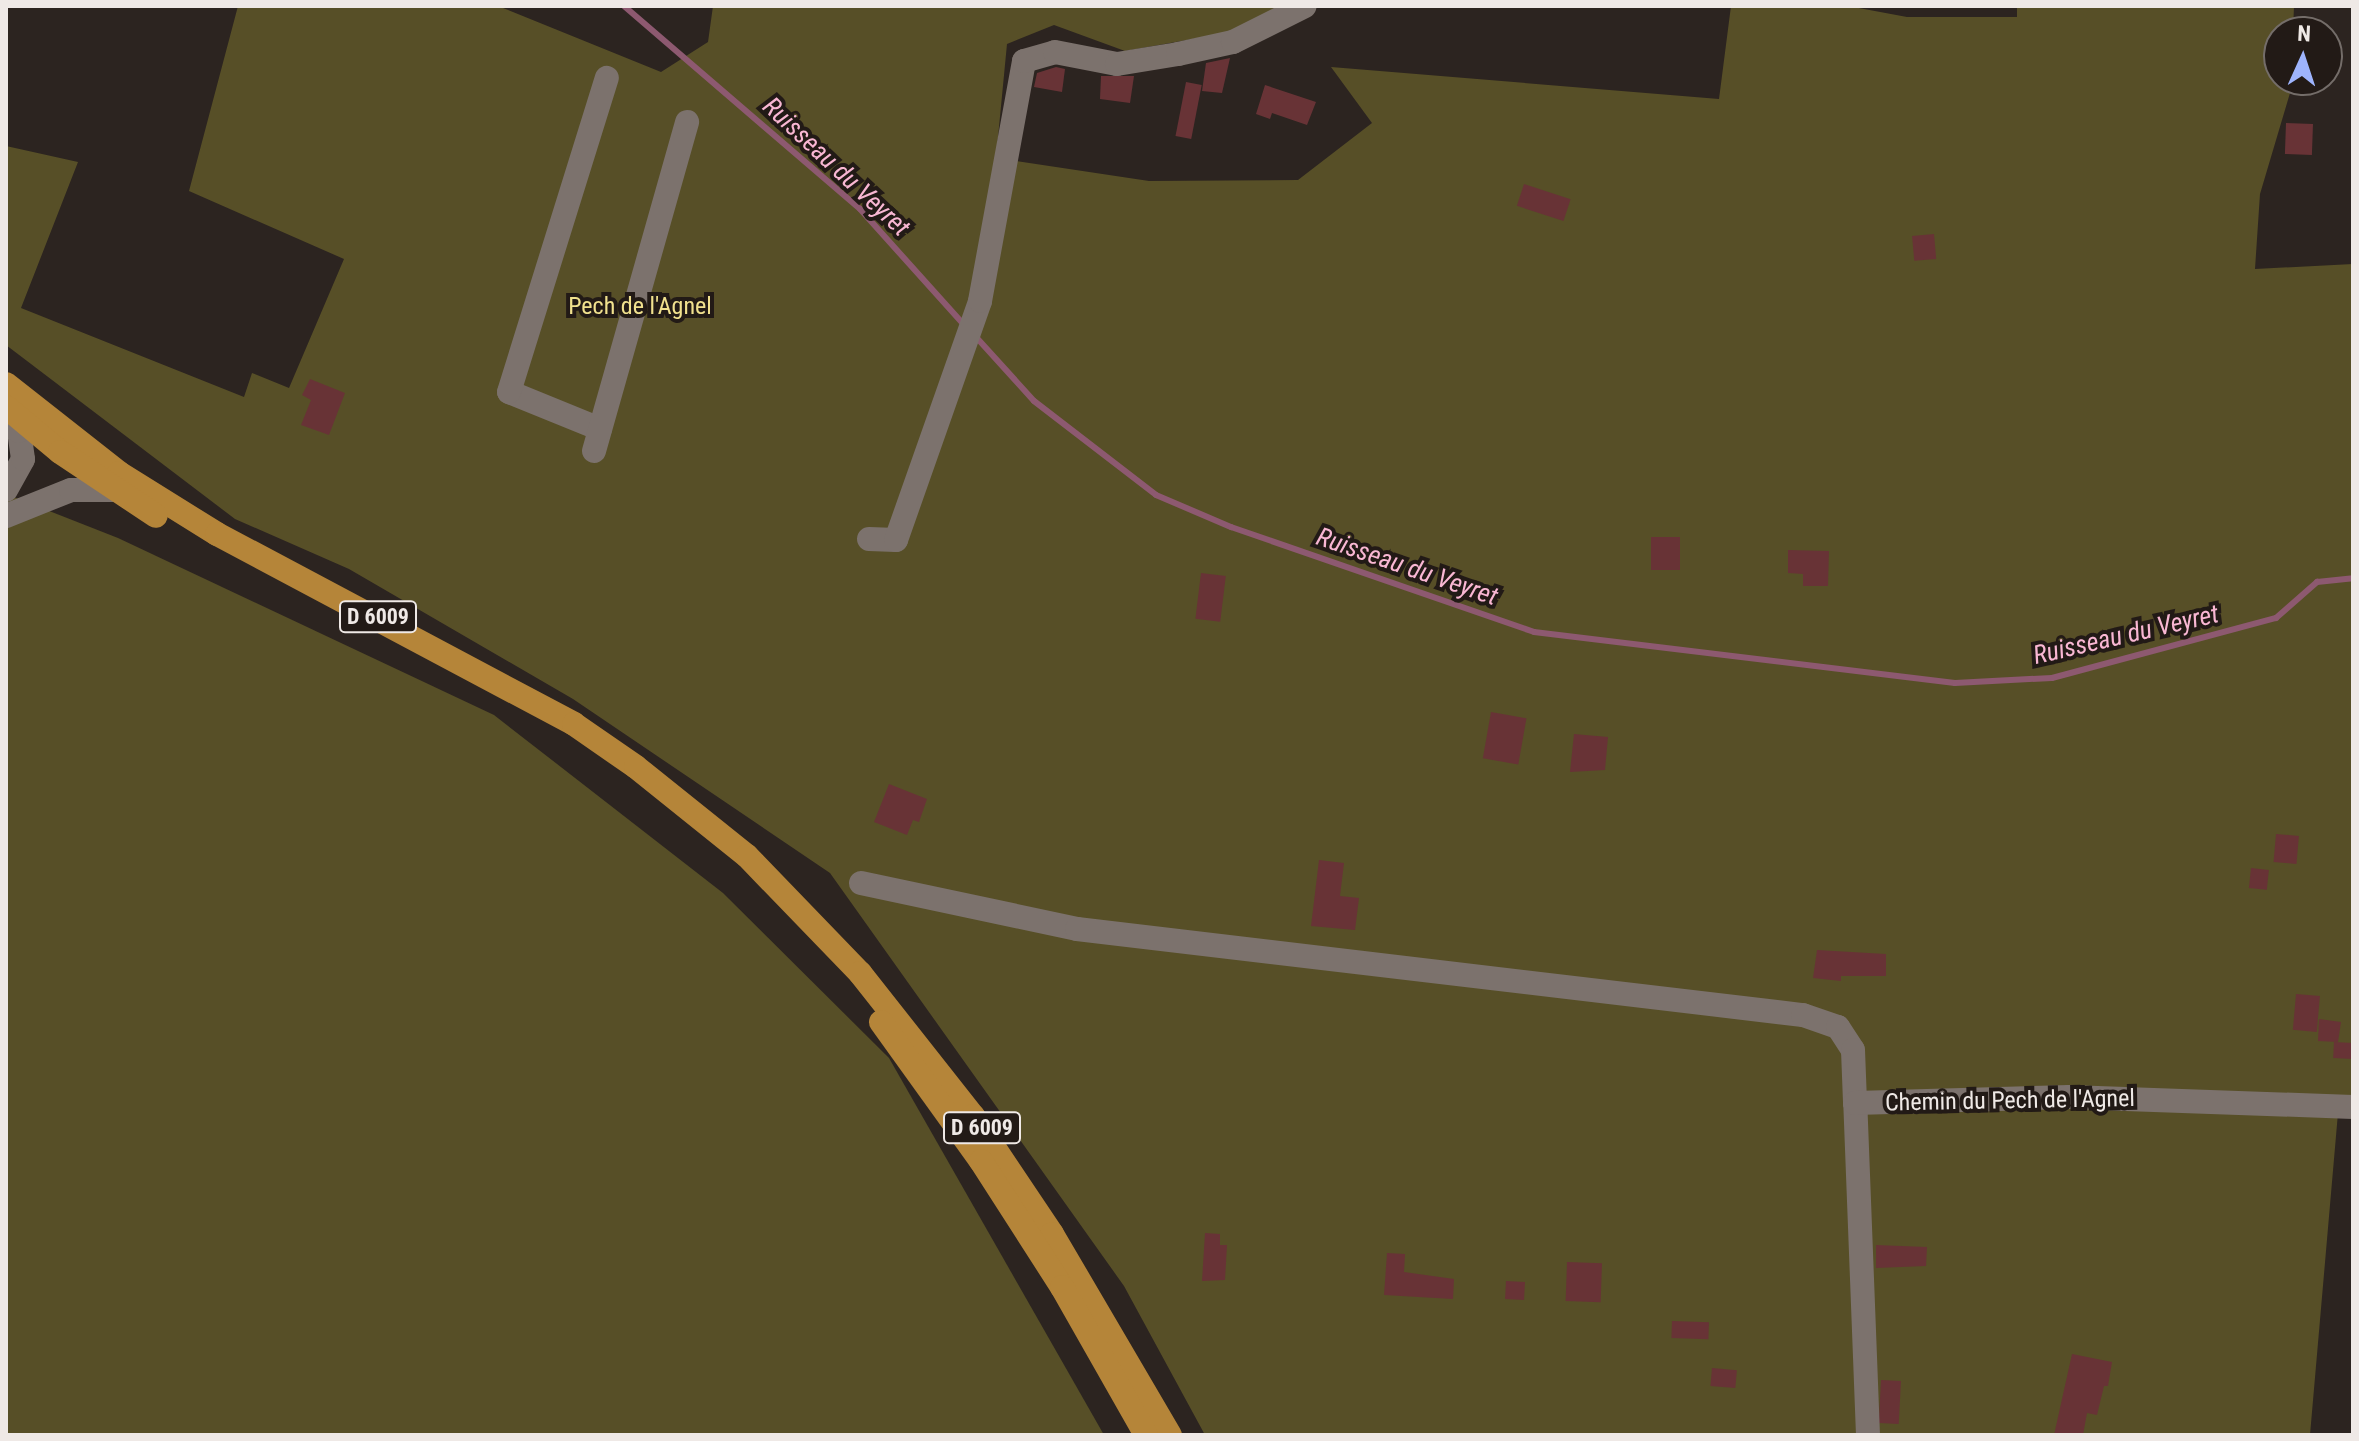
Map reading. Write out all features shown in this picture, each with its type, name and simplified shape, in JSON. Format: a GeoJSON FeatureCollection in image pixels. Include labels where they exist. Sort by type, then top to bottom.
{"type":"FeatureCollection","features":[{"type":"Feature","properties":{"kind":"main road","name":"D 6009"},"geometry":{"type":"LineString","coordinates":[[6,384],[106,464],[217,534],[574,724],[636,767],[747,856],[860,973],[973,1116],[1052,1234],[1170,1435]]}},
{"type":"Feature","properties":{"kind":"main road","name":"D 6009"},"geometry":{"type":"LineString","coordinates":[[7,408],[113,490],[211,549],[468,680],[550,728],[654,799],[746,876],[880,1021],[944,1107],[1062,1287],[1146,1435]]}},
{"type":"Feature","properties":{"kind":"street"},"geometry":{"type":"LineString","coordinates":[[869,539],[896,540],[975,316],[1024,61],[1055,52],[1117,64],[1178,54],[1233,42],[1305,6]]}},
{"type":"Feature","properties":{"kind":"street"},"geometry":{"type":"LineString","coordinates":[[607,78],[509,392],[597,440],[687,122]]}},
{"type":"Feature","properties":{"kind":"street"},"geometry":{"type":"LineString","coordinates":[[6,490],[23,459],[19,431],[7,408]]}},
{"type":"Feature","properties":{"kind":"street"},"geometry":{"type":"LineString","coordinates":[[6,516],[59,493],[113,490]]}},
{"type":"Feature","properties":{"kind":"street"},"geometry":{"type":"LineString","coordinates":[[861,883],[1077,929],[1803,1015],[1838,1027],[1853,1050],[1855,1103]]}},
{"type":"Feature","properties":{"kind":"street","name":"Chemin du Pech de l'Agnel"},"geometry":{"type":"LineString","coordinates":[[1868,1435],[1855,1103],[2069,1097],[2353,1107]]}},
{"type":"Feature","properties":{"kind":"green space","name":"Pech de l'Agnel"},"geometry":{"type":"Polygon","coordinates":[[[238,6],[498,6],[661,72],[708,42],[713,6],[1293,6],[1260,27],[1125,51],[1054,25],[1007,44],[996,158],[1149,181],[1298,180],[1372,123],[1331,67],[1719,99],[1731,6],[1848,6],[1907,17],[2017,17],[2017,6],[2294,6],[2294,16],[2263,16],[2263,96],[2289,96],[2260,194],[2255,269],[2353,264],[2353,1112],[2338,1113],[2310,1435],[1205,1435],[1124,1286],[830,873],[573,699],[349,569],[235,519],[6,345],[6,146],[78,162],[21,308],[244,397],[252,373],[289,388],[344,259],[189,191],[238,6]]]}},
{"type":"Feature","properties":{"kind":"green space"},"geometry":{"type":"Polygon","coordinates":[[[6,494],[118,538],[494,715],[723,893],[889,1058],[1104,1435],[6,1435],[6,494]]]}},
{"type":"Feature","properties":{"kind":"building"},"geometry":{"type":"Polygon","coordinates":[[[1230,58],[1222,93],[1202,91],[1206,63],[1230,58]]]}},
{"type":"Feature","properties":{"kind":"building"},"geometry":{"type":"Polygon","coordinates":[[[1056,67],[1065,69],[1062,92],[1034,87],[1037,73],[1056,67]]]}},
{"type":"Feature","properties":{"kind":"building"},"geometry":{"type":"Polygon","coordinates":[[[1101,76],[1134,76],[1130,103],[1100,99],[1101,76]]]}},
{"type":"Feature","properties":{"kind":"building"},"geometry":{"type":"Polygon","coordinates":[[[1186,82],[1202,85],[1191,139],[1176,136],[1186,82]]]}},
{"type":"Feature","properties":{"kind":"building"},"geometry":{"type":"Polygon","coordinates":[[[1265,85],[1316,102],[1307,125],[1272,113],[1270,119],[1256,114],[1265,85]]]}},
{"type":"Feature","properties":{"kind":"building"},"geometry":{"type":"Polygon","coordinates":[[[2286,123],[2313,124],[2312,155],[2285,154],[2286,123]]]}},
{"type":"Feature","properties":{"kind":"building"},"geometry":{"type":"Polygon","coordinates":[[[1524,184],[1571,199],[1563,221],[1517,206],[1524,184]]]}},
{"type":"Feature","properties":{"kind":"building"},"geometry":{"type":"Polygon","coordinates":[[[1934,234],[1936,259],[1914,261],[1912,236],[1934,234]]]}},
{"type":"Feature","properties":{"kind":"building"},"geometry":{"type":"Polygon","coordinates":[[[310,379],[345,393],[329,435],[301,425],[311,400],[302,395],[310,379]]]}},
{"type":"Feature","properties":{"kind":"building"},"geometry":{"type":"Polygon","coordinates":[[[1651,537],[1680,537],[1680,570],[1651,570],[1651,537]]]}},
{"type":"Feature","properties":{"kind":"building"},"geometry":{"type":"Polygon","coordinates":[[[1788,550],[1829,551],[1828,586],[1803,586],[1803,574],[1788,573],[1788,550]]]}},
{"type":"Feature","properties":{"kind":"building"},"geometry":{"type":"Polygon","coordinates":[[[1201,573],[1226,576],[1220,622],[1195,619],[1201,573]]]}},
{"type":"Feature","properties":{"kind":"building"},"geometry":{"type":"Polygon","coordinates":[[[1491,712],[1526,718],[1518,765],[1483,758],[1491,712]]]}},
{"type":"Feature","properties":{"kind":"building"},"geometry":{"type":"Polygon","coordinates":[[[1574,734],[1608,737],[1605,770],[1570,772],[1574,734]]]}},
{"type":"Feature","properties":{"kind":"building"},"geometry":{"type":"Polygon","coordinates":[[[889,784],[927,799],[919,822],[913,820],[907,835],[874,822],[889,784]]]}},
{"type":"Feature","properties":{"kind":"building"},"geometry":{"type":"Polygon","coordinates":[[[2276,834],[2299,836],[2296,864],[2274,862],[2276,834]]]}},
{"type":"Feature","properties":{"kind":"building"},"geometry":{"type":"Polygon","coordinates":[[[1319,860],[1344,863],[1340,896],[1359,898],[1355,930],[1311,926],[1319,860]]]}},
{"type":"Feature","properties":{"kind":"building"},"geometry":{"type":"Polygon","coordinates":[[[2251,868],[2269,870],[2267,890],[2249,888],[2251,868]]]}},
{"type":"Feature","properties":{"kind":"building"},"geometry":{"type":"Polygon","coordinates":[[[1817,950],[1886,954],[1886,976],[1841,976],[1841,981],[1813,978],[1817,950]]]}},
{"type":"Feature","properties":{"kind":"building"},"geometry":{"type":"Polygon","coordinates":[[[2296,994],[2320,996],[2317,1032],[2293,1030],[2296,994]]]}},
{"type":"Feature","properties":{"kind":"building"},"geometry":{"type":"Polygon","coordinates":[[[2319,1019],[2341,1022],[2338,1042],[2318,1041],[2319,1019]]]}},
{"type":"Feature","properties":{"kind":"building"},"geometry":{"type":"Polygon","coordinates":[[[2334,1042],[2353,1043],[2352,1059],[2333,1058],[2334,1042]]]}},
{"type":"Feature","properties":{"kind":"building"},"geometry":{"type":"Polygon","coordinates":[[[1205,1233],[1220,1234],[1220,1245],[1227,1245],[1225,1280],[1202,1281],[1205,1233]]]}},
{"type":"Feature","properties":{"kind":"building"},"geometry":{"type":"Polygon","coordinates":[[[1876,1245],[1927,1247],[1926,1266],[1876,1268],[1876,1245]]]}},
{"type":"Feature","properties":{"kind":"building"},"geometry":{"type":"Polygon","coordinates":[[[1387,1253],[1405,1254],[1404,1272],[1454,1279],[1453,1299],[1384,1295],[1387,1253]]]}},
{"type":"Feature","properties":{"kind":"building"},"geometry":{"type":"Polygon","coordinates":[[[1567,1262],[1602,1263],[1601,1302],[1566,1301],[1567,1262]]]}},
{"type":"Feature","properties":{"kind":"building"},"geometry":{"type":"Polygon","coordinates":[[[1506,1281],[1525,1282],[1524,1300],[1505,1299],[1506,1281]]]}},
{"type":"Feature","properties":{"kind":"building"},"geometry":{"type":"Polygon","coordinates":[[[1672,1321],[1709,1322],[1708,1339],[1671,1338],[1672,1321]]]}},
{"type":"Feature","properties":{"kind":"building"},"geometry":{"type":"Polygon","coordinates":[[[2072,1354],[2112,1362],[2108,1386],[2104,1386],[2097,1415],[2087,1413],[2083,1435],[2054,1435],[2072,1354]]]}},
{"type":"Feature","properties":{"kind":"building"},"geometry":{"type":"Polygon","coordinates":[[[1712,1368],[1737,1370],[1735,1388],[1710,1386],[1712,1368]]]}},
{"type":"Feature","properties":{"kind":"building"},"geometry":{"type":"Polygon","coordinates":[[[1881,1380],[1901,1381],[1899,1424],[1879,1423],[1881,1380]]]}},
{"type":"Feature","properties":{"kind":"waterway","name":"Ruisseau du Veyret"},"geometry":{"type":"LineString","coordinates":[[624,6],[860,209],[965,326]]}},
{"type":"Feature","properties":{"kind":"waterway","name":"Ruisseau du Veyret"},"geometry":{"type":"LineString","coordinates":[[976,337],[1034,401],[1156,495],[1231,527],[1534,632],[1955,683],[2052,678],[2276,618],[2317,582],[2353,578]]}}]}
